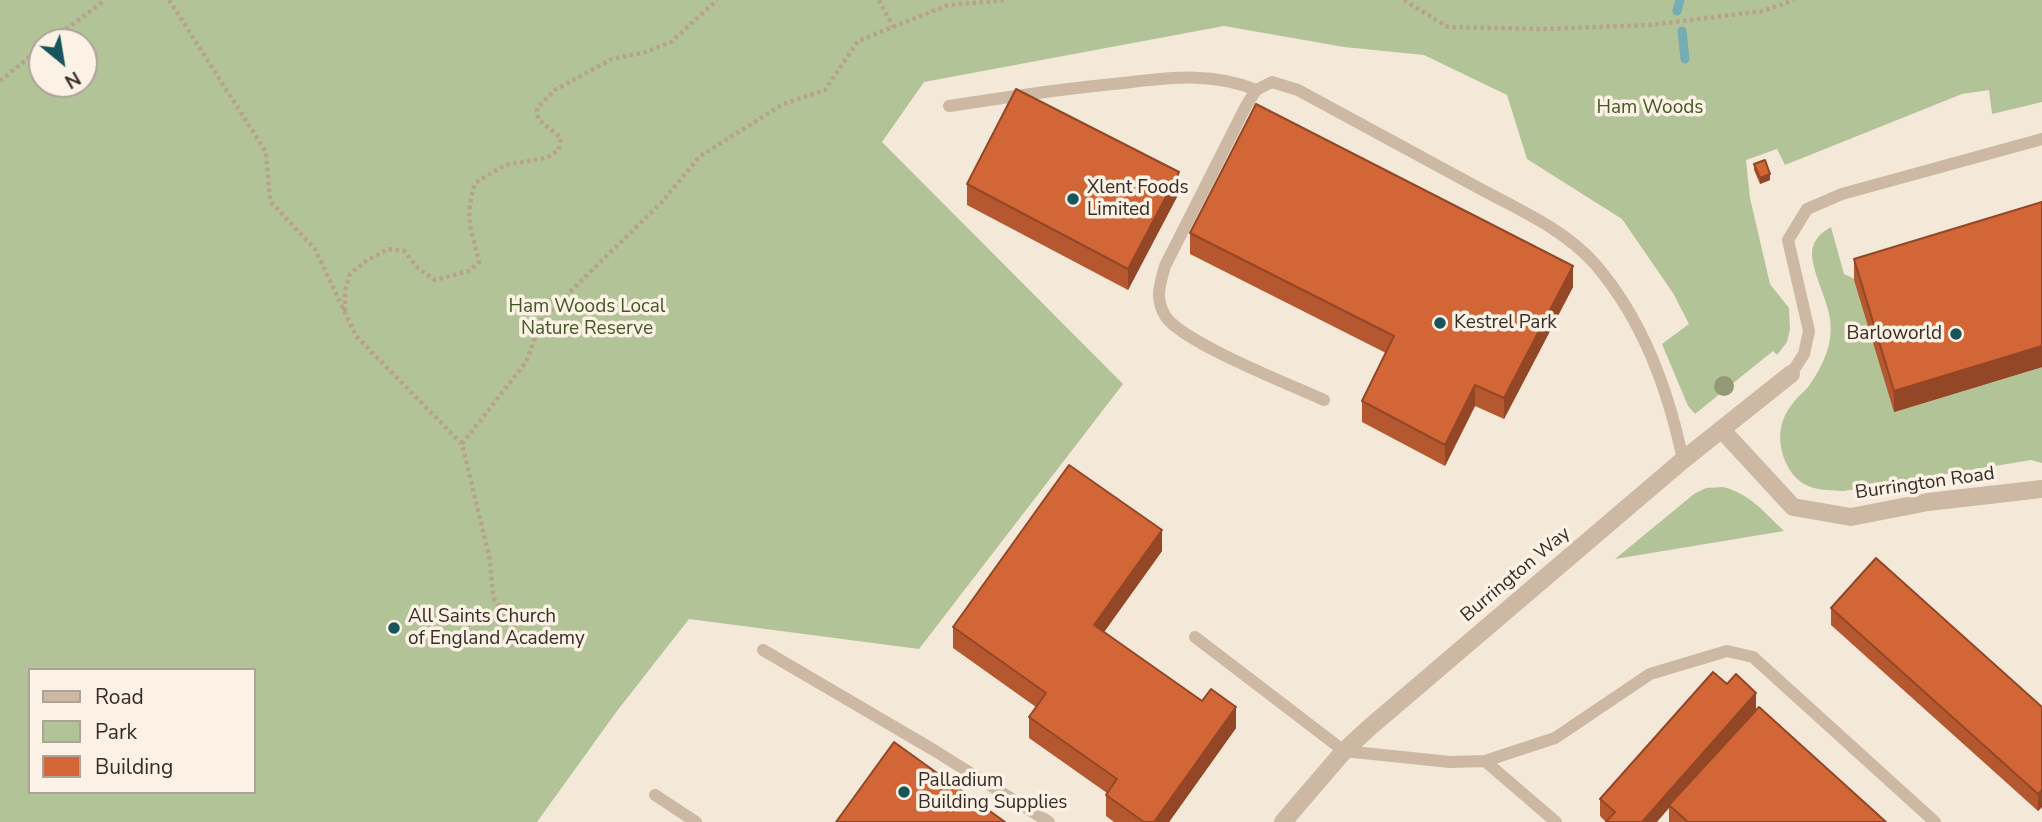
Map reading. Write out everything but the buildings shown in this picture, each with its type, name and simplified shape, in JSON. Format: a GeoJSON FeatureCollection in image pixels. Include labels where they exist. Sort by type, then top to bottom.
{"type":"FeatureCollection","features":[{"type":"Feature","properties":{"kind":"street","name":"Burrington Way"},"geometry":{"type":"LineString","coordinates":[[1283,822],[1344,751],[1683,460],[1791,374]]}},
{"type":"Feature","properties":{"kind":"street","name":"Burrington Road"},"geometry":{"type":"LineString","coordinates":[[1722,430],[1793,507],[1851,517],[1928,502],[2042,489]]}},
{"type":"Feature","properties":{"kind":"lane"},"geometry":{"type":"LineString","coordinates":[[948,106],[1052,90],[1191,76],[1234,80],[1256,90]]}},
{"type":"Feature","properties":{"kind":"lane"},"geometry":{"type":"LineString","coordinates":[[1324,400],[1188,337],[1166,317],[1157,292],[1165,266],[1245,106],[1256,90],[1272,82],[1298,90],[1556,230],[1594,263],[1627,309],[1654,359],[1672,410],[1683,460]]}},
{"type":"Feature","properties":{"kind":"lane"},"geometry":{"type":"LineString","coordinates":[[1791,374],[1804,354],[1809,331],[1788,240],[1807,209],[1842,194],[2042,139]]}},
{"type":"Feature","properties":{"kind":"lane"},"geometry":{"type":"LineString","coordinates":[[1195,637],[1344,751],[1450,761],[1485,761],[1555,738],[1650,674],[1727,651],[1753,657],[1935,822]]}},
{"type":"Feature","properties":{"kind":"lane"},"geometry":{"type":"LineString","coordinates":[[763,650],[932,749],[1049,822]]}},
{"type":"Feature","properties":{"kind":"lane"},"geometry":{"type":"LineString","coordinates":[[1485,761],[1556,822]]}},
{"type":"Feature","properties":{"kind":"lane"},"geometry":{"type":"LineString","coordinates":[[655,795],[696,822]]}},
{"type":"Feature","properties":{"kind":"path"},"geometry":{"type":"LineString","coordinates":[[68,28],[105,0]]}},
{"type":"Feature","properties":{"kind":"path"},"geometry":{"type":"LineString","coordinates":[[169,0],[267,152],[270,201],[315,249],[356,336],[462,444],[490,560],[493,597],[516,630]]}},
{"type":"Feature","properties":{"kind":"path"},"geometry":{"type":"LineString","coordinates":[[345,313],[345,290],[350,274],[388,249],[404,251],[417,267],[435,280],[469,271],[479,262],[468,223],[468,204],[475,183],[505,166],[546,158],[559,150],[561,138],[538,120],[537,108],[555,90],[612,59],[646,52],[671,42],[717,0]]}},
{"type":"Feature","properties":{"kind":"path"},"geometry":{"type":"LineString","coordinates":[[879,0],[893,27]]}},
{"type":"Feature","properties":{"kind":"path"},"geometry":{"type":"LineString","coordinates":[[462,444],[526,362],[542,319],[662,202],[699,158],[783,104],[825,90],[858,41],[948,5],[1008,0]]}},
{"type":"Feature","properties":{"kind":"path"},"geometry":{"type":"LineString","coordinates":[[1404,0],[1448,27],[1542,29],[1663,23],[1763,11],[1794,0]]}},
{"type":"Feature","properties":{"kind":"path"},"geometry":{"type":"LineString","coordinates":[[0,81],[28,58]]}},
{"type":"Feature","properties":{"kind":"green space","name":"Ham Woods Local Nature Reserve"},"geometry":{"type":"Polygon","coordinates":[[[0,0],[2042,0],[2042,102],[1992,114],[1989,90],[1962,94],[1785,165],[1777,149],[1746,160],[1750,198],[1770,284],[1789,308],[1790,329],[1787,342],[1777,355],[1773,351],[1695,414],[1688,406],[1662,344],[1689,324],[1673,293],[1622,219],[1527,159],[1507,95],[1424,55],[1344,47],[1224,26],[924,82],[882,142],[1123,384],[919,649],[689,619],[617,711],[537,822],[0,822],[0,0]]]}},
{"type":"Feature","properties":{"kind":"green space"},"geometry":{"type":"Polygon","coordinates":[[[1831,227],[1844,274],[2042,367],[2042,463],[2031,460],[1844,491],[1810,487],[1797,479],[1783,455],[1780,432],[1784,417],[1815,376],[1829,346],[1830,317],[1812,251],[1817,238],[1831,227]]]}},
{"type":"Feature","properties":{"kind":"green space"},"geometry":{"type":"Polygon","coordinates":[[[1723,487],[1749,499],[1784,531],[1615,559],[1694,494],[1706,488],[1723,487]]]}},
{"type":"Feature","properties":{"kind":"waterway"},"geometry":{"type":"LineString","coordinates":[[1677,11],[1680,0]]}},
{"type":"Feature","properties":{"kind":"waterway"},"geometry":{"type":"LineString","coordinates":[[1682,31],[1685,59]]}},
{"type":"Feature","properties":{"kind":"place","name":"Xlent Foods Limited"},"geometry":{"type":"Point","coordinates":[1073,199]}},
{"type":"Feature","properties":{"kind":"place","name":"Kestrel Park"},"geometry":{"type":"Point","coordinates":[1440,323]}},
{"type":"Feature","properties":{"kind":"place","name":"Barloworld"},"geometry":{"type":"Point","coordinates":[1956,334]}},
{"type":"Feature","properties":{"kind":"place","name":"All Saints Church of England Academy"},"geometry":{"type":"Point","coordinates":[394,628]}},
{"type":"Feature","properties":{"kind":"place","name":"Palladium Building Supplies"},"geometry":{"type":"Point","coordinates":[904,792]}},
{"type":"Feature","properties":{"kind":"park label","name":"Ham Woods"},"geometry":{"type":"Point","coordinates":[1650,108]}}]}
